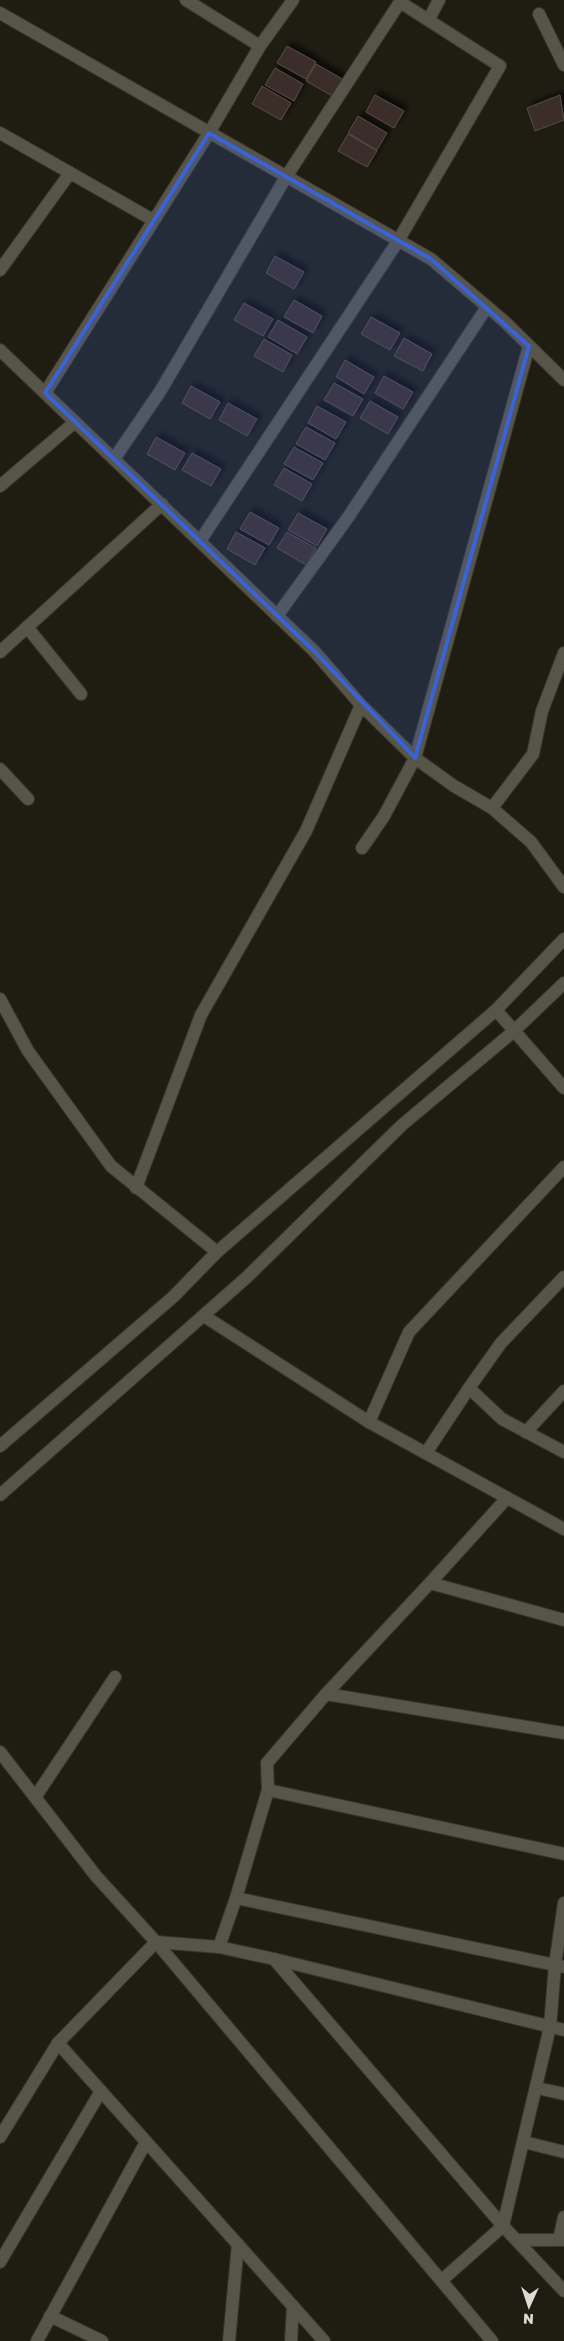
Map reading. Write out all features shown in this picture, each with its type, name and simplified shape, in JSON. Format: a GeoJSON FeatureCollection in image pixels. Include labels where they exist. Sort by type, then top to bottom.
{"type":"FeatureCollection","features":[{"type":"Feature","properties":{"kind":"street"},"geometry":{"type":"LineString","coordinates":[[186,0],[260,46]]}},
{"type":"Feature","properties":{"kind":"street"},"geometry":{"type":"LineString","coordinates":[[45,393],[208,133],[260,46],[293,0]]}},
{"type":"Feature","properties":{"kind":"street"},"geometry":{"type":"LineString","coordinates":[[429,19],[439,0]]}},
{"type":"Feature","properties":{"kind":"street"},"geometry":{"type":"LineString","coordinates":[[114,460],[161,390],[286,177],[399,1],[500,66],[398,241],[200,541]]}},
{"type":"Feature","properties":{"kind":"street"},"geometry":{"type":"LineString","coordinates":[[0,13],[431,260],[487,307],[564,380]]}},
{"type":"Feature","properties":{"kind":"street"},"geometry":{"type":"LineString","coordinates":[[539,14],[564,65]]}},
{"type":"Feature","properties":{"kind":"street"},"geometry":{"type":"LineString","coordinates":[[0,133],[153,220]]}},
{"type":"Feature","properties":{"kind":"street"},"geometry":{"type":"LineString","coordinates":[[0,270],[70,173]]}},
{"type":"Feature","properties":{"kind":"street"},"geometry":{"type":"LineString","coordinates":[[277,616],[349,516],[487,307]]}},
{"type":"Feature","properties":{"kind":"street"},"geometry":{"type":"LineString","coordinates":[[362,848],[384,816],[415,758],[529,346]]}},
{"type":"Feature","properties":{"kind":"street"},"geometry":{"type":"LineString","coordinates":[[0,350],[315,652],[361,705],[415,758],[454,786],[492,808],[531,842],[564,887]]}},
{"type":"Feature","properties":{"kind":"street"},"geometry":{"type":"LineString","coordinates":[[0,486],[75,422]]}},
{"type":"Feature","properties":{"kind":"street"},"geometry":{"type":"LineString","coordinates":[[0,652],[162,504]]}},
{"type":"Feature","properties":{"kind":"street"},"geometry":{"type":"LineString","coordinates":[[27,627],[81,694]]}},
{"type":"Feature","properties":{"kind":"street"},"geometry":{"type":"LineString","coordinates":[[492,808],[533,754],[542,711],[564,652]]}},
{"type":"Feature","properties":{"kind":"street"},"geometry":{"type":"LineString","coordinates":[[136,1188],[201,1015],[306,830],[361,705]]}},
{"type":"Feature","properties":{"kind":"street"},"geometry":{"type":"LineString","coordinates":[[0,769],[28,799]]}},
{"type":"Feature","properties":{"kind":"street"},"geometry":{"type":"LineString","coordinates":[[0,1446],[173,1297],[217,1252],[496,1010],[564,940]]}},
{"type":"Feature","properties":{"kind":"street"},"geometry":{"type":"LineString","coordinates":[[0,1495],[247,1277],[402,1126],[514,1032],[564,983]]}},
{"type":"Feature","properties":{"kind":"street"},"geometry":{"type":"LineString","coordinates":[[0,999],[28,1051],[111,1166],[217,1252]]}},
{"type":"Feature","properties":{"kind":"street"},"geometry":{"type":"LineString","coordinates":[[496,1010],[564,1088]]}},
{"type":"Feature","properties":{"kind":"street"},"geometry":{"type":"LineString","coordinates":[[369,1422],[410,1332],[564,1167]]}},
{"type":"Feature","properties":{"kind":"street"},"geometry":{"type":"LineString","coordinates":[[426,1452],[501,1344],[564,1277]]}},
{"type":"Feature","properties":{"kind":"street"},"geometry":{"type":"LineString","coordinates":[[204,1316],[369,1422],[507,1498],[562,1525]]}},
{"type":"Feature","properties":{"kind":"street"},"geometry":{"type":"LineString","coordinates":[[469,1388],[502,1419],[564,1452]]}},
{"type":"Feature","properties":{"kind":"street"},"geometry":{"type":"LineString","coordinates":[[526,1432],[564,1391]]}},
{"type":"Feature","properties":{"kind":"street"},"geometry":{"type":"LineString","coordinates":[[218,1948],[236,1898],[268,1790],[267,1763],[326,1694],[507,1498]]}},
{"type":"Feature","properties":{"kind":"street"},"geometry":{"type":"LineString","coordinates":[[430,1583],[564,1620]]}},
{"type":"Feature","properties":{"kind":"street"},"geometry":{"type":"LineString","coordinates":[[36,1796],[115,1676]]}},
{"type":"Feature","properties":{"kind":"street"},"geometry":{"type":"LineString","coordinates":[[326,1694],[564,1733]]}},
{"type":"Feature","properties":{"kind":"street"},"geometry":{"type":"LineString","coordinates":[[0,1752],[36,1796],[96,1876],[156,1942],[492,2341]]}},
{"type":"Feature","properties":{"kind":"street"},"geometry":{"type":"LineString","coordinates":[[268,1790],[564,1854]]}},
{"type":"Feature","properties":{"kind":"street"},"geometry":{"type":"LineString","coordinates":[[236,1898],[560,1966]]}},
{"type":"Feature","properties":{"kind":"street"},"geometry":{"type":"LineString","coordinates":[[442,2280],[504,2226],[550,2027],[560,1966],[564,1902]]}},
{"type":"Feature","properties":{"kind":"street"},"geometry":{"type":"LineString","coordinates":[[156,1942],[218,1948],[274,1959],[564,2030]]}},
{"type":"Feature","properties":{"kind":"street"},"geometry":{"type":"LineString","coordinates":[[0,2137],[58,2043],[156,1942]]}},
{"type":"Feature","properties":{"kind":"street"},"geometry":{"type":"LineString","coordinates":[[274,1959],[516,2240],[564,2290]]}},
{"type":"Feature","properties":{"kind":"street"},"geometry":{"type":"LineString","coordinates":[[58,2043],[324,2341]]}},
{"type":"Feature","properties":{"kind":"street"},"geometry":{"type":"LineString","coordinates":[[537,2088],[564,2094]]}},
{"type":"Feature","properties":{"kind":"street"},"geometry":{"type":"LineString","coordinates":[[0,2262],[101,2091]]}},
{"type":"Feature","properties":{"kind":"street"},"geometry":{"type":"LineString","coordinates":[[37,2341],[146,2142]]}},
{"type":"Feature","properties":{"kind":"street"},"geometry":{"type":"LineString","coordinates":[[524,2142],[564,2152]]}},
{"type":"Feature","properties":{"kind":"street"},"geometry":{"type":"LineString","coordinates":[[516,2240],[561,2240],[564,2217]]}},
{"type":"Feature","properties":{"kind":"street"},"geometry":{"type":"LineString","coordinates":[[229,2341],[238,2244]]}},
{"type":"Feature","properties":{"kind":"street"},"geometry":{"type":"LineString","coordinates":[[291,2341],[293,2306]]}},
{"type":"Feature","properties":{"kind":"street"},"geometry":{"type":"LineString","coordinates":[[50,2316],[102,2341]]}},
{"type":"Feature","properties":{"kind":"highlighted area"},"geometry":{"type":"Polygon","coordinates":[[[209,133],[431,259],[529,346],[415,758],[315,652],[45,393],[209,133]]]}},
{"type":"Feature","properties":{"kind":"building"},"geometry":{"type":"Polygon","coordinates":[[[287,46],[316,62],[306,79],[277,63],[287,46]]]}},
{"type":"Feature","properties":{"kind":"building"},"geometry":{"type":"Polygon","coordinates":[[[316,64],[344,80],[334,97],[306,81],[316,64]]]}},
{"type":"Feature","properties":{"kind":"building"},"geometry":{"type":"Polygon","coordinates":[[[275,68],[303,84],[294,101],[265,85],[275,68]]]}},
{"type":"Feature","properties":{"kind":"building"},"geometry":{"type":"Polygon","coordinates":[[[262,86],[291,103],[281,120],[252,104],[262,86]]]}},
{"type":"Feature","properties":{"kind":"building"},"geometry":{"type":"Polygon","coordinates":[[[375,95],[404,111],[394,128],[366,112],[375,95]]]}},
{"type":"Feature","properties":{"kind":"building"},"geometry":{"type":"Polygon","coordinates":[[[560,95],[564,120],[535,131],[527,108],[560,95]]]}},
{"type":"Feature","properties":{"kind":"building"},"geometry":{"type":"Polygon","coordinates":[[[358,116],[387,133],[377,150],[348,133],[358,116]]]}},
{"type":"Feature","properties":{"kind":"building"},"geometry":{"type":"Polygon","coordinates":[[[348,134],[377,151],[367,167],[338,151],[348,134]]]}},
{"type":"Feature","properties":{"kind":"building"},"geometry":{"type":"Polygon","coordinates":[[[275,256],[304,272],[294,289],[266,273],[275,256]]]}},
{"type":"Feature","properties":{"kind":"building"},"geometry":{"type":"Polygon","coordinates":[[[294,300],[322,316],[313,333],[284,317],[294,300]]]}},
{"type":"Feature","properties":{"kind":"building"},"geometry":{"type":"Polygon","coordinates":[[[244,303],[273,319],[263,336],[234,320],[244,303]]]}},
{"type":"Feature","properties":{"kind":"building"},"geometry":{"type":"Polygon","coordinates":[[[371,317],[400,333],[390,350],[361,334],[371,317]]]}},
{"type":"Feature","properties":{"kind":"building"},"geometry":{"type":"Polygon","coordinates":[[[278,320],[307,337],[297,354],[268,337],[278,320]]]}},
{"type":"Feature","properties":{"kind":"building"},"geometry":{"type":"Polygon","coordinates":[[[404,338],[432,354],[423,371],[394,356],[404,338]]]}},
{"type":"Feature","properties":{"kind":"building"},"geometry":{"type":"Polygon","coordinates":[[[264,339],[292,355],[283,372],[254,356],[264,339]]]}},
{"type":"Feature","properties":{"kind":"building"},"geometry":{"type":"Polygon","coordinates":[[[345,360],[374,377],[364,394],[336,377],[345,360]]]}},
{"type":"Feature","properties":{"kind":"building"},"geometry":{"type":"Polygon","coordinates":[[[384,376],[413,392],[403,409],[375,393],[384,376]]]}},
{"type":"Feature","properties":{"kind":"building"},"geometry":{"type":"Polygon","coordinates":[[[334,383],[363,399],[353,416],[324,400],[334,383]]]}},
{"type":"Feature","properties":{"kind":"building"},"geometry":{"type":"Polygon","coordinates":[[[191,386],[220,402],[210,419],[182,403],[191,386]]]}},
{"type":"Feature","properties":{"kind":"building"},"geometry":{"type":"Polygon","coordinates":[[[370,401],[398,417],[388,434],[360,418],[370,401]]]}},
{"type":"Feature","properties":{"kind":"building"},"geometry":{"type":"Polygon","coordinates":[[[228,403],[257,419],[247,436],[219,420],[228,403]]]}},
{"type":"Feature","properties":{"kind":"building"},"geometry":{"type":"Polygon","coordinates":[[[317,406],[346,422],[336,439],[308,423],[317,406]]]}},
{"type":"Feature","properties":{"kind":"building"},"geometry":{"type":"Polygon","coordinates":[[[306,427],[335,443],[325,460],[296,444],[306,427]]]}},
{"type":"Feature","properties":{"kind":"building"},"geometry":{"type":"Polygon","coordinates":[[[156,437],[185,453],[175,470],[147,454],[156,437]]]}},
{"type":"Feature","properties":{"kind":"building"},"geometry":{"type":"Polygon","coordinates":[[[294,447],[323,463],[313,480],[284,464],[294,447]]]}},
{"type":"Feature","properties":{"kind":"building"},"geometry":{"type":"Polygon","coordinates":[[[192,453],[221,469],[211,486],[182,470],[192,453]]]}},
{"type":"Feature","properties":{"kind":"building"},"geometry":{"type":"Polygon","coordinates":[[[284,468],[312,484],[302,501],[274,485],[284,468]]]}},
{"type":"Feature","properties":{"kind":"building"},"geometry":{"type":"Polygon","coordinates":[[[250,512],[279,528],[269,545],[240,529],[250,512]]]}},
{"type":"Feature","properties":{"kind":"building"},"geometry":{"type":"Polygon","coordinates":[[[298,513],[327,529],[317,546],[288,530],[298,513]]]}},
{"type":"Feature","properties":{"kind":"building"},"geometry":{"type":"Polygon","coordinates":[[[236,532],[265,548],[255,565],[227,549],[236,532]]]}},
{"type":"Feature","properties":{"kind":"building"},"geometry":{"type":"Polygon","coordinates":[[[287,532],[316,548],[306,565],[277,548],[287,532]]]}}]}
